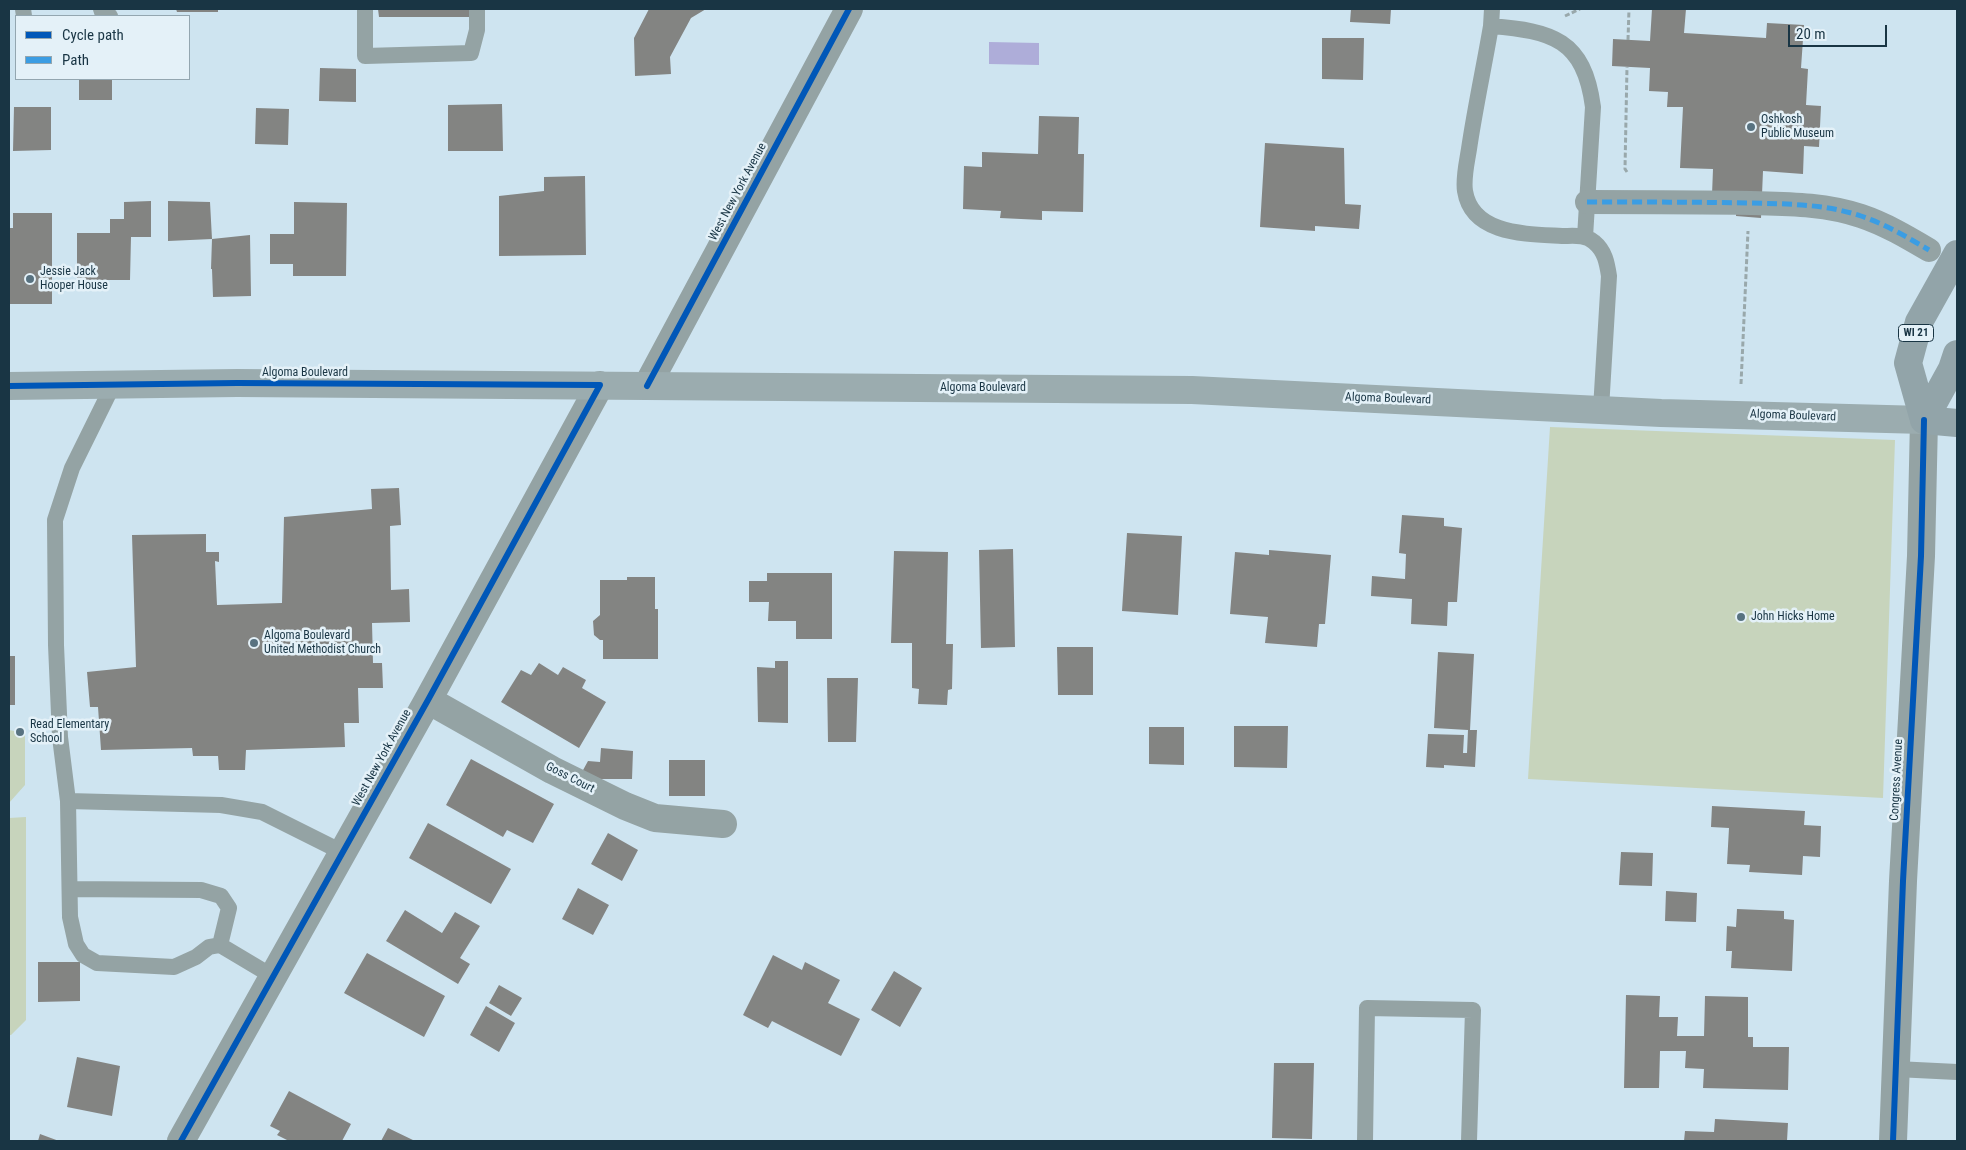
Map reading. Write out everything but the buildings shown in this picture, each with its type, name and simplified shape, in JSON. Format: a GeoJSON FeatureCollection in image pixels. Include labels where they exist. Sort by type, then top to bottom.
{"type":"FeatureCollection","features":[{"type":"Feature","properties":{"kind":"main road","name":"Congress Avenue"},"geometry":{"type":"LineString","coordinates":[[1924,420],[1908,363],[1919,322],[1957,254]]}},
{"type":"Feature","properties":{"kind":"main road","name":"Congress Avenue"},"geometry":{"type":"LineString","coordinates":[[1924,420],[1952,368],[1957,354]]}},
{"type":"Feature","properties":{"kind":"main road","name":"Algoma Boulevard"},"geometry":{"type":"LineString","coordinates":[[9,386],[237,383],[1192,390],[1601,410],[1924,420],[1957,423]]}},
{"type":"Feature","properties":{"kind":"street","name":"West New York Avenue"},"geometry":{"type":"LineString","coordinates":[[648,386],[849,9]]}},
{"type":"Feature","properties":{"kind":"street"},"geometry":{"type":"LineString","coordinates":[[1587,202],[1796,203],[1824,206],[1880,222],[1929,250]]}},
{"type":"Feature","properties":{"kind":"street","name":"West New York Avenue"},"geometry":{"type":"LineString","coordinates":[[181,1141],[428,700],[600,385]]}},
{"type":"Feature","properties":{"kind":"street","name":"Congress Avenue"},"geometry":{"type":"LineString","coordinates":[[1893,1141],[1902,891],[1921,556],[1924,420]]}},
{"type":"Feature","properties":{"kind":"street","name":"Goss Court"},"geometry":{"type":"LineString","coordinates":[[428,700],[552,770],[626,806],[655,818],[723,824]]}},
{"type":"Feature","properties":{"kind":"lane"},"geometry":{"type":"LineString","coordinates":[[365,9],[365,56],[471,53],[477,30],[477,9]]}},
{"type":"Feature","properties":{"kind":"lane"},"geometry":{"type":"LineString","coordinates":[[1492,9],[1491,26],[1466,168],[1464,190],[1470,208],[1488,224],[1505,231],[1526,234],[1585,237],[1594,242],[1605,257],[1609,276],[1601,410]]}},
{"type":"Feature","properties":{"kind":"lane"},"geometry":{"type":"LineString","coordinates":[[1491,26],[1542,33],[1558,40],[1580,61],[1590,88],[1593,106],[1585,237]]}},
{"type":"Feature","properties":{"kind":"lane"},"geometry":{"type":"LineString","coordinates":[[113,385],[72,468],[55,520],[56,645],[60,737],[68,801],[70,917],[76,944],[83,955],[97,963],[174,967],[196,957],[209,947],[220,945],[272,976]]}},
{"type":"Feature","properties":{"kind":"lane"},"geometry":{"type":"LineString","coordinates":[[68,801],[221,805],[262,812],[342,852]]}},
{"type":"Feature","properties":{"kind":"lane"},"geometry":{"type":"LineString","coordinates":[[70,888],[201,890],[221,896],[229,908],[220,945]]}},
{"type":"Feature","properties":{"kind":"lane"},"geometry":{"type":"LineString","coordinates":[[1365,1141],[1367,1008],[1473,1010],[1469,1141]]}},
{"type":"Feature","properties":{"kind":"lane"},"geometry":{"type":"LineString","coordinates":[[1896,1069],[1957,1072]]}},
{"type":"Feature","properties":{"kind":"path"},"geometry":{"type":"LineString","coordinates":[[1628,40],[1629,9]]}},
{"type":"Feature","properties":{"kind":"path"},"geometry":{"type":"LineString","coordinates":[[1627,67],[1625,170],[1651,202]]}},
{"type":"Feature","properties":{"kind":"path"},"geometry":{"type":"LineString","coordinates":[[1740,415],[1749,226]]}},
{"type":"Feature","properties":{"kind":"green space"},"geometry":{"type":"Polygon","coordinates":[[[1550,427],[1895,440],[1883,798],[1528,779],[1550,427]]]}},
{"type":"Feature","properties":{"kind":"green space"},"geometry":{"type":"Polygon","coordinates":[[[9,730],[25,733],[25,785],[9,803],[9,730]]]}},
{"type":"Feature","properties":{"kind":"green space"},"geometry":{"type":"Polygon","coordinates":[[[26,817],[26,1020],[9,1035],[9,818],[26,817]]]}},
{"type":"Feature","properties":{"kind":"water"},"geometry":{"type":"Polygon","coordinates":[[[989,42],[1039,43],[1039,65],[989,64],[989,42]]]}},
{"type":"Feature","properties":{"kind":"marked path"},"geometry":{"type":"LineString","coordinates":[[1587,202],[1751,203],[1820,207],[1870,219],[1929,250]]}},
{"type":"Feature","properties":{"kind":"cycle path"},"geometry":{"type":"LineString","coordinates":[[647,386],[849,9]]}},
{"type":"Feature","properties":{"kind":"cycle path"},"geometry":{"type":"LineString","coordinates":[[9,386],[237,383],[600,385],[428,700],[181,1141]]}},
{"type":"Feature","properties":{"kind":"cycle path"},"geometry":{"type":"LineString","coordinates":[[1893,1141],[1903,881],[1921,556],[1924,420]]}},
{"type":"Feature","properties":{"kind":"place","name":"Oshkosh Public Museum"},"geometry":{"type":"Point","coordinates":[1751,127]}},
{"type":"Feature","properties":{"kind":"place","name":"Jessie Jack Hooper House"},"geometry":{"type":"Point","coordinates":[30,279]}},
{"type":"Feature","properties":{"kind":"place","name":"John Hicks Home"},"geometry":{"type":"Point","coordinates":[1741,617]}},
{"type":"Feature","properties":{"kind":"place","name":"Algoma Boulevard United Methodist Church"},"geometry":{"type":"Point","coordinates":[254,643]}},
{"type":"Feature","properties":{"kind":"place","name":"Read Elementary School"},"geometry":{"type":"Point","coordinates":[20,732]}}]}
